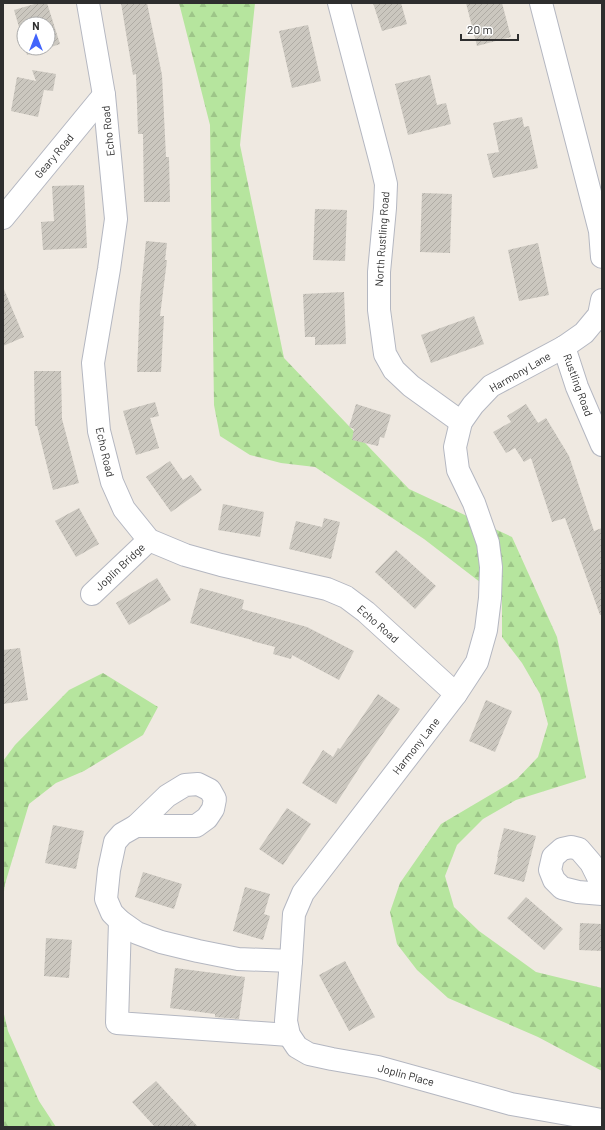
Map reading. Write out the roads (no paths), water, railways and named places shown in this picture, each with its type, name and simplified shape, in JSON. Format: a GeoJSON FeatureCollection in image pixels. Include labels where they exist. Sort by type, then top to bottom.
{"type":"FeatureCollection","features":[{"type":"Feature","properties":{"kind":"street","name":"Echo Road"},"geometry":{"type":"LineString","coordinates":[[88,3],[104,95],[116,219],[93,363],[99,431],[112,482],[124,509],[149,540],[185,555],[221,565],[327,589],[346,597],[366,612],[456,694]]}},
{"type":"Feature","properties":{"kind":"street","name":"North Rustling Road"},"geometry":{"type":"LineString","coordinates":[[339,3],[386,184],[379,272],[379,310],[385,354],[394,370],[410,386],[461,422]]}},
{"type":"Feature","properties":{"kind":"street"},"geometry":{"type":"LineString","coordinates":[[540,3],[600,231],[602,257]]}},
{"type":"Feature","properties":{"kind":"street","name":"Geary Road"},"geometry":{"type":"LineString","coordinates":[[3,218],[104,95]]}},
{"type":"Feature","properties":{"kind":"street","name":"Harmony Lane"},"geometry":{"type":"LineString","coordinates":[[291,962],[294,914],[303,893],[456,694],[477,662],[486,630],[490,598],[491,568],[488,543],[474,503],[458,470],[455,447],[461,422],[473,404],[491,386],[564,347],[584,333],[598,315],[602,300]]}},
{"type":"Feature","properties":{"kind":"street","name":"Rustling Road"},"geometry":{"type":"LineString","coordinates":[[564,347],[577,387],[602,445]]}},
{"type":"Feature","properties":{"kind":"street","name":"Joplin Bridge"},"geometry":{"type":"LineString","coordinates":[[92,594],[149,540]]}},
{"type":"Feature","properties":{"kind":"street"},"geometry":{"type":"LineString","coordinates":[[120,921],[117,1023],[290,1035],[286,1021],[291,962],[238,959],[161,942],[137,933],[120,921],[112,913],[106,899],[108,870],[115,842],[122,834],[136,826]]}},
{"type":"Feature","properties":{"kind":"street"},"geometry":{"type":"LineString","coordinates":[[602,885],[590,863],[579,849],[571,847],[562,849],[553,857],[550,870],[554,880],[562,888],[578,892],[602,894]]}},
{"type":"Feature","properties":{"kind":"street","name":"Joplin Place"},"geometry":{"type":"LineString","coordinates":[[290,1035],[298,1047],[310,1054],[378,1067],[511,1104],[602,1120]]}}]}
